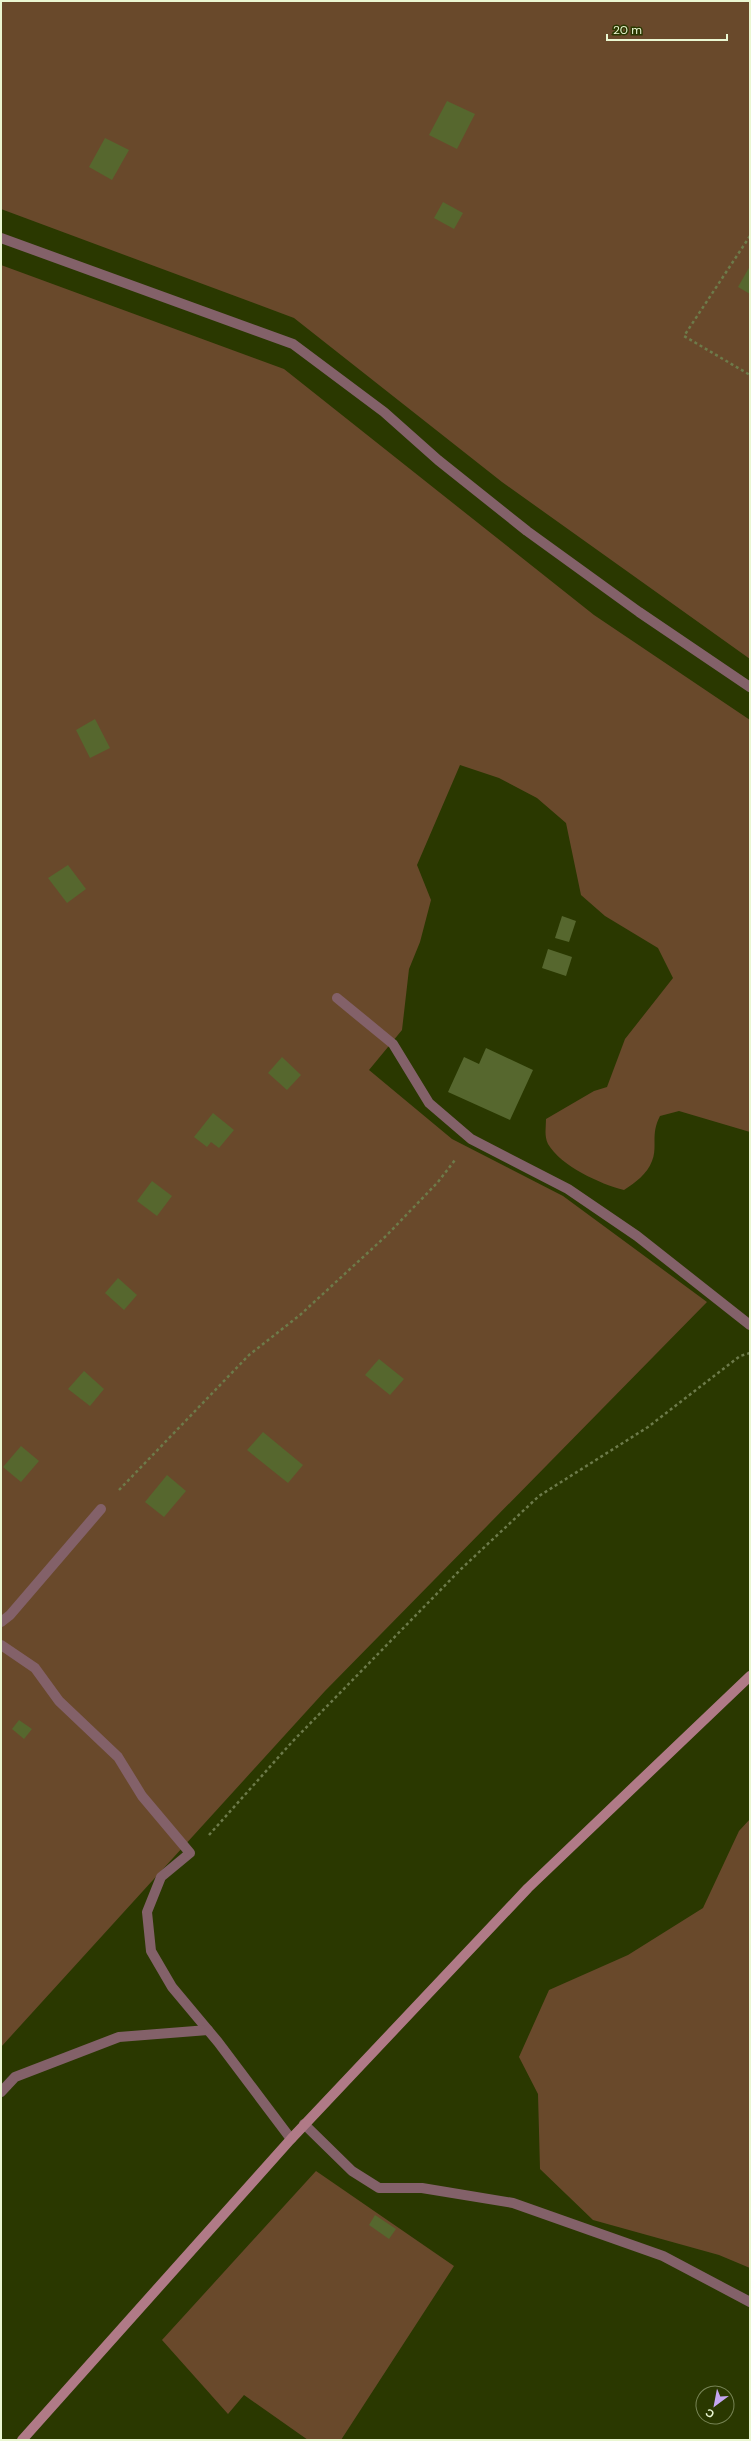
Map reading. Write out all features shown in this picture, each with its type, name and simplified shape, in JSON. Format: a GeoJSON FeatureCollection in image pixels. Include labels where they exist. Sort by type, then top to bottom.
{"type":"FeatureCollection","features":[{"type":"Feature","properties":{"kind":"street"},"geometry":{"type":"LineString","coordinates":[[22,2440],[290,2139],[528,1888],[750,1676]]}},
{"type":"Feature","properties":{"kind":"lane"},"geometry":{"type":"LineString","coordinates":[[1,238],[293,344],[384,412],[438,460],[528,531],[639,612],[750,687]]}},
{"type":"Feature","properties":{"kind":"lane"},"geometry":{"type":"LineString","coordinates":[[337,998],[393,1044],[429,1103],[471,1139],[568,1189],[637,1236],[750,1325]]}},
{"type":"Feature","properties":{"kind":"lane"},"geometry":{"type":"LineString","coordinates":[[1,1622],[10,1615],[101,1509]]}},
{"type":"Feature","properties":{"kind":"lane"},"geometry":{"type":"LineString","coordinates":[[1,1645],[35,1668],[59,1700],[118,1757],[142,1796],[190,1853],[161,1877],[147,1912],[151,1950],[172,1987],[208,2030],[290,2139]]}},
{"type":"Feature","properties":{"kind":"lane"},"geometry":{"type":"LineString","coordinates":[[1,2092],[15,2077],[120,2037],[208,2030]]}},
{"type":"Feature","properties":{"kind":"lane"},"geometry":{"type":"LineString","coordinates":[[304,2124],[352,2170],[379,2188],[422,2188],[513,2203],[664,2256],[750,2302]]}},
{"type":"Feature","properties":{"kind":"path"},"geometry":{"type":"LineString","coordinates":[[750,236],[684,336],[750,375]]}},
{"type":"Feature","properties":{"kind":"path"},"geometry":{"type":"LineString","coordinates":[[101,1509],[249,1355],[300,1315],[386,1236],[438,1182],[471,1139]]}},
{"type":"Feature","properties":{"kind":"path"},"geometry":{"type":"LineString","coordinates":[[190,1853],[292,1742],[450,1580],[539,1496],[648,1427],[740,1356],[750,1352]]}},
{"type":"Feature","properties":{"kind":"shaded area"},"geometry":{"type":"Polygon","coordinates":[[[1,1],[750,1],[750,659],[502,482],[294,318],[1,209],[1,1]]]}},
{"type":"Feature","properties":{"kind":"shaded area"},"geometry":{"type":"Polygon","coordinates":[[[1,265],[284,369],[594,615],[750,720],[750,1132],[679,1111],[660,1116],[655,1129],[654,1156],[650,1166],[641,1177],[624,1190],[593,1179],[571,1167],[554,1152],[548,1144],[546,1138],[546,1119],[594,1091],[607,1087],[625,1039],[673,978],[658,948],[605,916],[581,895],[566,823],[537,798],[499,778],[460,765],[417,865],[431,900],[420,942],[409,969],[402,1030],[369,1070],[452,1139],[563,1196],[707,1302],[325,1691],[1,2047],[1,265]]]}},
{"type":"Feature","properties":{"kind":"shaded area"},"geometry":{"type":"Polygon","coordinates":[[[750,1819],[750,2268],[719,2255],[593,2220],[540,2169],[538,2094],[519,2057],[549,1990],[628,1955],[703,1908],[739,1831],[750,1819]]]}},
{"type":"Feature","properties":{"kind":"shaded area"},"geometry":{"type":"Polygon","coordinates":[[[316,2171],[454,2266],[341,2440],[308,2440],[244,2395],[228,2414],[162,2340],[316,2171]]]}},
{"type":"Feature","properties":{"kind":"building"},"geometry":{"type":"Polygon","coordinates":[[[447,101],[475,114],[457,149],[429,135],[447,101]]]}},
{"type":"Feature","properties":{"kind":"building"},"geometry":{"type":"Polygon","coordinates":[[[105,138],[129,150],[112,180],[89,167],[105,138]]]}},
{"type":"Feature","properties":{"kind":"building"},"geometry":{"type":"Polygon","coordinates":[[[443,202],[463,213],[454,229],[434,218],[443,202]]]}},
{"type":"Feature","properties":{"kind":"building"},"geometry":{"type":"Polygon","coordinates":[[[750,266],[750,294],[738,287],[750,266]]]}},
{"type":"Feature","properties":{"kind":"building"},"geometry":{"type":"Polygon","coordinates":[[[95,719],[110,748],[90,758],[76,730],[95,719]]]}},
{"type":"Feature","properties":{"kind":"building"},"geometry":{"type":"Polygon","coordinates":[[[68,865],[86,889],[67,903],[48,878],[68,865]]]}},
{"type":"Feature","properties":{"kind":"building"},"geometry":{"type":"Polygon","coordinates":[[[562,916],[576,921],[569,942],[555,938],[562,916]]]}},
{"type":"Feature","properties":{"kind":"building"},"geometry":{"type":"Polygon","coordinates":[[[548,949],[572,957],[566,976],[542,968],[548,949]]]}},
{"type":"Feature","properties":{"kind":"building"},"geometry":{"type":"Polygon","coordinates":[[[486,1048],[533,1070],[510,1120],[448,1092],[464,1057],[479,1064],[486,1048]]]}},
{"type":"Feature","properties":{"kind":"building"},"geometry":{"type":"Polygon","coordinates":[[[282,1057],[301,1075],[287,1090],[268,1073],[282,1057]]]}},
{"type":"Feature","properties":{"kind":"building"},"geometry":{"type":"Polygon","coordinates":[[[213,1113],[234,1130],[219,1148],[211,1142],[207,1147],[194,1137],[213,1113]]]}},
{"type":"Feature","properties":{"kind":"building"},"geometry":{"type":"Polygon","coordinates":[[[152,1181],[172,1196],[157,1216],[137,1201],[152,1181]]]}},
{"type":"Feature","properties":{"kind":"building"},"geometry":{"type":"Polygon","coordinates":[[[118,1278],[137,1295],[124,1310],[105,1293],[118,1278]]]}},
{"type":"Feature","properties":{"kind":"building"},"geometry":{"type":"Polygon","coordinates":[[[379,1359],[404,1379],[390,1395],[365,1375],[379,1359]]]}},
{"type":"Feature","properties":{"kind":"building"},"geometry":{"type":"Polygon","coordinates":[[[84,1371],[104,1389],[90,1406],[68,1389],[84,1371]]]}},
{"type":"Feature","properties":{"kind":"building"},"geometry":{"type":"Polygon","coordinates":[[[263,1432],[303,1465],[288,1483],[247,1450],[263,1432]]]}},
{"type":"Feature","properties":{"kind":"building"},"geometry":{"type":"Polygon","coordinates":[[[21,1446],[39,1461],[21,1482],[3,1467],[21,1446]]]}},
{"type":"Feature","properties":{"kind":"building"},"geometry":{"type":"Polygon","coordinates":[[[167,1475],[186,1491],[164,1517],[145,1502],[167,1475]]]}},
{"type":"Feature","properties":{"kind":"building"},"geometry":{"type":"Polygon","coordinates":[[[19,1720],[32,1729],[24,1739],[12,1729],[19,1720]]]}},
{"type":"Feature","properties":{"kind":"building"},"geometry":{"type":"Polygon","coordinates":[[[375,2215],[396,2229],[389,2239],[369,2225],[375,2215]]]}}]}
